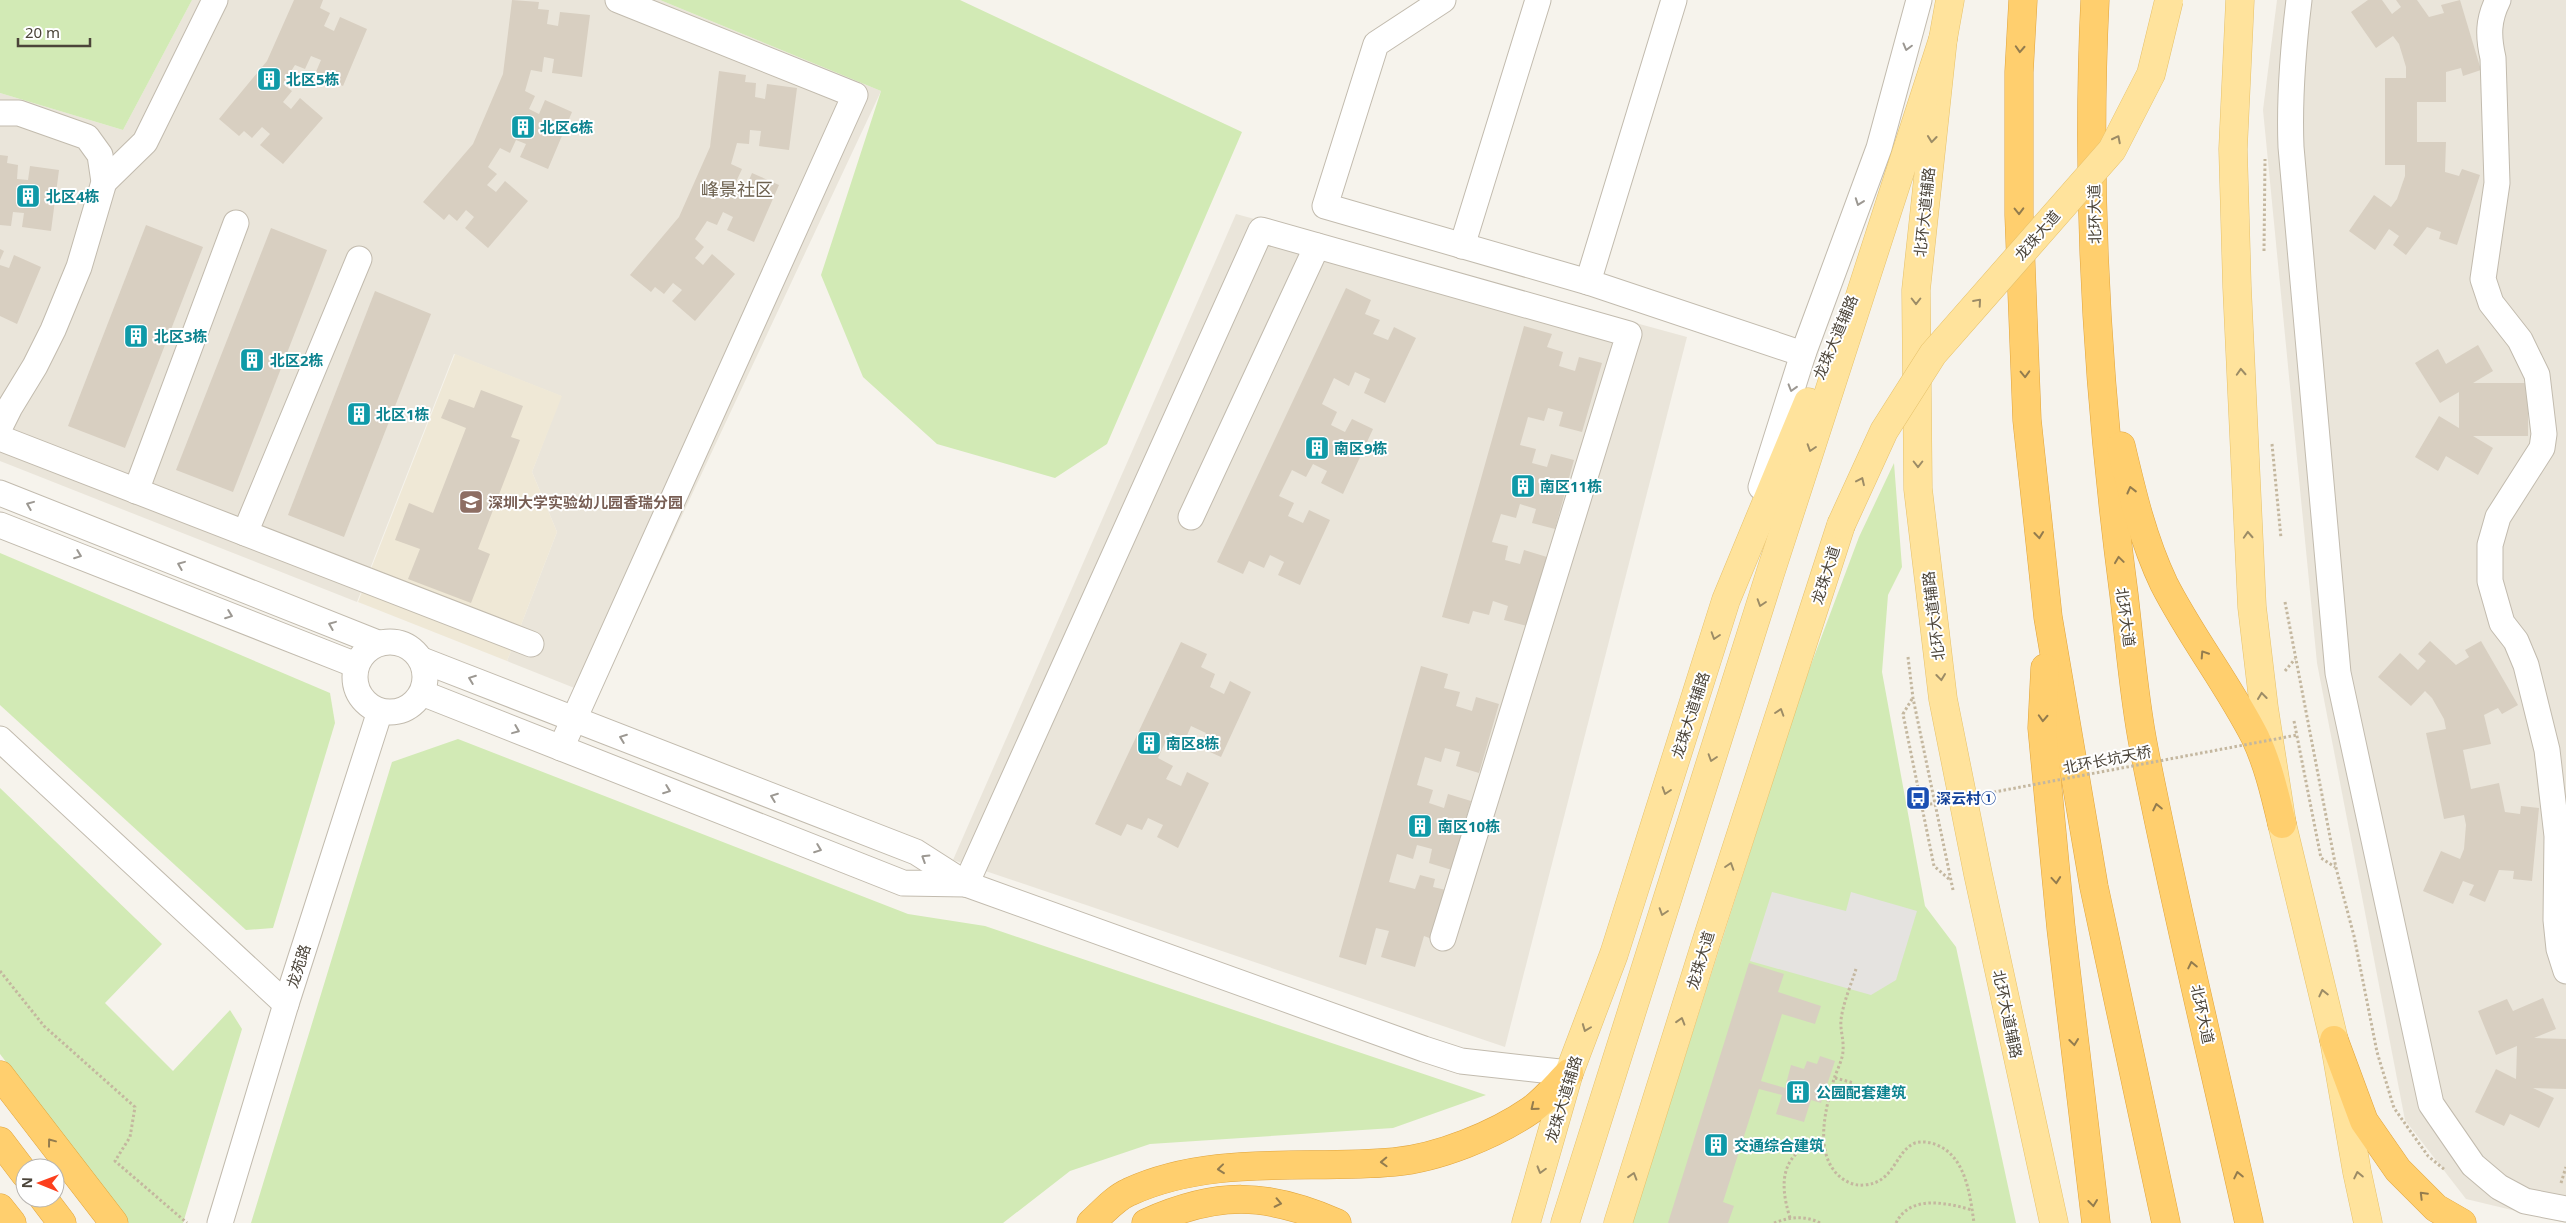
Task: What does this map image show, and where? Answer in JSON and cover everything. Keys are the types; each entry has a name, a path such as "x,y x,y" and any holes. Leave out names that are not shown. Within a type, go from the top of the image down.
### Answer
{"highway":[{"path":"2023,0 2019,72 2019,216 2027,420 2048,617 2094,887 2166,1223"},
{"name":"北环大道","path":"2095,0 2092,62 2093,215 2098,354 2113,514 2144,747 2249,1223"},
{"path":"2098,354 2134,502 2149,546 2164,582 2193,638 2255,738 2269,774 2282,824"},
{"path":"2048,617 2042,728 2060,928 2096,1223"},
{"path":"2334,1040 2364,1121 2392,1162 2436,1208 2462,1223"},
{"path":"1091,1223 1127,1193 1180,1174 1242,1167 1396,1162 1444,1151 1493,1132 1532,1109 1570,1073"},
{"path":"0,1075 108,1216"},
{"path":"0,1141 15,1161"},
{"path":"1146,1223 1175,1210 1219,1199 1258,1199 1304,1208 1337,1223"},
{"path":"0,1208 12,1223"},
{"path":"51,1208 62,1223"}],"main road":[{"name":"北环大道辅路","path":"1950,0 1943,39 1916,290 1918,489 1944,699 1978,874 2054,1223"},
{"name":"龙珠大道","path":"1618,1223 1708,936 1841,526 1884,431 1933,354 2112,150 2151,74 2169,0"},
{"path":"2240,0 2234,159 2237,287 2251,588 2264,708 2282,824 2334,1040 2368,1223"},
{"path":"1565,1223 1943,39"},
{"name":"龙珠大道辅路","path":"1526,1223 1570,1073 1614,954 1726,600 1885,218"},
{"path":"1602,1106 1614,954"}],"street":[{"path":"104,182 145,142 215,0"},
{"path":"561,748 855,95 618,0"},
{"path":"1443,0 1376,44 1325,206 1588,282 1802,354"},
{"path":"1462,246 1538,0"},
{"path":"1588,282 1674,0"},
{"path":"1726,600 1802,354 1879,148 1919,0"},
{"path":"2299,0 2289,105 2291,147 2327,554 2338,673 2378,866 2431,1104 2473,1165 2499,1187 2525,1201 2566,1209"},
{"path":"2498,0 2489,17 2489,39 2493,67 2497,183 2483,279 2491,303 2520,340 2537,375 2544,434 2542,448 2498,516 2490,545 2490,581 2502,623 2516,641 2526,665 2547,750 2557,836 2556,920 2559,949 2566,971"},
{"path":"0,113 19,113 87,136 100,155 104,182 79,267 35,366 3,415"},
{"path":"136,491 236,223"},
{"path":"966,884 1261,230 1629,334 1443,938"},
{"path":"1191,517 1317,246"},
{"path":"245,533 359,259"},
{"path":"0,438 531,644"},
{"path":"0,493 378,643"},
{"path":"0,525 356,665"},
{"path":"422,660 425,682 422,693 414,703 404,710 380,711 370,706 356,688 354,676 356,665 365,651 378,643 390,641 403,643 422,660 916,852 966,884 1461,1061 1570,1073"},
{"path":"422,693 903,883 966,884"},
{"name":"龙苑路","path":"220,1223 286,1004 380,711"},
{"path":"0,739 286,1004"}],"path":[{"path":"2264,254 2265,157"},
{"path":"2271,434 2281,538"},
{"path":"1908,657 1913,698 1903,714 1920,806 1934,866 1950,880"},
{"path":"2285,672 2296,658"},
{"path":"2294,717 2321,858 2336,868"},
{"name":"北环长坑天桥","path":"1920,806 2297,735"},
{"path":"1856,969 1841,1020 1844,1050 1835,1078 1824,1126 1824,1138 1832,1169 1844,1181 1863,1185 1880,1180 1914,1143 1930,1142 1946,1149 1958,1162 1967,1185 1974,1223"},
{"path":"0,971 44,1026 135,1107 130,1137 115,1160 187,1223"},
{"path":"1835,1078 1854,1083"},
{"path":"1790,1218 1784,1198 1787,1166 1797,1150 1824,1138"},
{"path":"1896,1223 1914,1206 1933,1202 1972,1210"},
{"path":"1774,1223 1790,1218 1812,1219 1820,1223"}],"shaded area":[{"path":"192,0 660,0 881,91 597,697 507,661 557,532 532,472 561,396 454,354 357,602 0,461 0,93 123,130"},
{"path":"2277,0 2566,0 2566,1223 2466,1199 2405,1120 2317,663 2263,110"},
{"path":"1236,214 1687,337 1505,1047 953,860"},
{"name":"深圳大学实验幼儿园香瑞分园","path":"455,354 562,396 532,472 557,532 507,661 358,602"},
{"path":"1772,892 1846,911 1851,892 1917,911 1896,980 1871,995 1750,961"}],"green space":[{"path":"0,0 192,0 123,130 0,93"},
{"path":"660,0 960,0 1242,132 1107,444 1055,478 937,444 863,377 821,275 881,91"},
{"path":"1894,463 1902,567 1888,595 1882,672 1925,906 1956,947 2016,1223 1632,1223 1803,686 1859,537"},
{"path":"0,553 330,693 335,723 273,928 246,930 0,705"},
{"path":"458,739 908,914 985,926 1486,1095 1393,1128 1150,1144 1070,1171 1003,1223 251,1223 392,762"},
{"path":"0,788 162,944 105,1003 173,1071 230,1010 242,1029 183,1223 129,1223 0,1054"}],"building":[{"name":"北区5栋","path":"294,0 323,0 320,8 330,13 324,26 334,31 340,17 367,29 343,86 315,74 321,60 311,56 305,69 295,65 283,84 292,91 283,102 291,109 300,98 323,118 283,164 260,145 270,134 262,127 252,138 244,131 239,136 219,119 267,61"},
{"name":"北区6栋","path":"512,0 539,2 538,9 549,10 547,24 558,26 560,12 590,15 582,77 552,73 554,59 544,57 542,72 531,70 525,91 535,96 529,109 539,114 545,100 572,112 548,169 520,157 526,144 516,140 510,153 500,148 488,167 497,174 487,185 496,192 505,181 528,201 488,248 465,228 474,217 466,210 457,221 449,214 444,220 423,202 473,144 503,74"},
{"path":"2368,0 2382,0 2392,14 2401,7 2396,0 2417,0 2429,17 2444,13 2441,5 2460,0 2481,70 2463,76 2461,68 2446,72 2446,102 2417,102 2417,142 2446,142 2445,172 2459,176 2462,169 2480,175 2457,245 2439,239 2441,232 2427,227 2406,255 2393,245 2399,236 2389,229 2375,250 2349,231 2374,195 2391,207 2397,199 2405,176 2405,165 2385,165 2385,78 2406,78 2406,67 2399,44 2393,36 2376,48 2351,12"},
{"path":"719,71 746,75 745,82 756,83 755,97 765,99 767,84 797,88 789,150 759,146 761,131 750,130 749,144 737,143 731,164 742,169 736,182 746,187 752,173 779,185 754,242 727,230 733,217 723,212 717,225 707,221 695,239 704,247 695,258 703,265 712,254 735,274 695,321 672,301 682,290 673,283 664,294 655,287 651,292 630,275 679,217 710,147"},
{"name":"北区4栋","path":"0,155 8,156 7,163 18,165 17,179 28,180 30,166 59,170 51,231 22,227 24,213 13,212 11,226 0,225"},
{"name":"北区3栋","path":"146,225 203,247 125,448 68,426"},
{"name":"北区2栋","path":"271,228 327,250 233,492 176,470"},
{"path":"0,249 4,251 0,260"},
{"path":"14,255 41,267 17,324 0,316 0,265 9,268"},
{"name":"南区9栋","path":"1346,288 1371,300 1365,314 1380,320 1373,334 1388,340 1394,327 1416,338 1385,403 1364,393 1370,379 1355,372 1349,386 1334,378 1322,404 1337,412 1331,425 1345,432 1352,419 1373,429 1343,494 1321,483 1327,471 1313,464 1306,477 1292,470 1279,496 1294,503 1288,516 1303,523 1309,510 1330,520 1300,585 1278,575 1284,562 1270,555 1264,568 1249,561 1243,574 1217,562"},
{"name":"北区1栋","path":"375,291 431,314 344,537 288,515"},
{"name":"南区11栋","path":"1524,326 1552,334 1547,347 1563,352 1559,366 1575,371 1579,357 1602,363 1582,432 1559,426 1563,412 1548,408 1544,421 1528,417 1520,445 1536,449 1532,463 1547,467 1551,454 1574,460 1555,529 1532,523 1536,509 1520,504 1516,518 1501,514 1492,542 1508,546 1505,560 1520,564 1524,550 1547,557 1527,626 1504,620 1508,606 1493,601 1489,615 1473,611 1469,624 1442,617"},
{"path":"2478,345 2493,371 2473,383 2528,383 2528,436 2473,436 2493,448 2478,475 2446,456 2438,471 2415,457 2439,416 2459,428 2459,392 2440,403 2415,363 2438,349 2446,364"},
{"path":"481,390 523,406 511,437 520,440 478,549 490,554 471,603 408,579 420,549 395,540 409,503 433,513 466,428 441,418 449,399 474,408"},
{"path":"2430,641 2456,665 2469,657 2465,650 2481,641 2518,705 2502,714 2498,708 2484,715 2491,744 2463,750 2471,789 2499,783 2505,812 2520,814 2521,806 2539,808 2532,881 2513,879 2514,871 2499,870 2485,902 2469,895 2474,885 2463,881 2453,904 2423,891 2441,851 2460,859 2464,849 2466,825 2464,815 2444,819 2426,733 2446,729 2444,719 2432,698 2425,691 2411,706 2378,677 2400,653 2418,670 2426,661 2418,654"},
{"name":"南区8栋","path":"1181,642 1207,654 1201,667 1215,674 1210,687 1224,694 1230,681 1251,692 1221,757 1199,747 1206,733 1191,726 1185,740 1170,732 1158,758 1173,766 1166,779 1181,786 1187,772 1209,783 1178,848 1157,837 1163,825 1148,818 1142,830 1127,824 1121,836 1095,824"},
{"name":"南区10栋","path":"1421,666 1448,674 1444,688 1460,692 1456,706 1472,711 1476,697 1499,704 1479,773 1456,766 1460,752 1445,748 1441,762 1425,757 1417,785 1433,790 1429,803 1444,808 1448,794 1471,801 1452,870 1429,863 1432,849 1417,845 1413,859 1397,854 1389,882 1415,889 1420,875 1435,879 1433,887 1446,890 1432,939 1424,936 1415,967 1381,957 1389,931 1376,928 1366,965 1339,957"},
{"name":"交通综合建筑","path":"1749,963 1784,974 1778,992 1821,1006 1815,1024 1782,1014 1761,1081 1785,1088 1791,1065 1804,1069 1807,1061 1817,1064 1820,1056 1835,1061 1821,1103 1811,1100 1804,1122 1776,1114 1782,1095 1759,1089 1723,1202 1734,1206 1728,1223 1668,1223"},
{"path":"2543,998 2556,1029 2534,1038 2566,1039 2566,1089 2533,1088 2554,1098 2539,1128 2510,1114 2504,1126 2475,1112 2496,1069 2516,1079 2517,1046 2496,1055 2478,1011 2507,999 2513,1011"}],"place":[{"name":"北区5栋","path":"269,79"},
{"name":"北区6栋","path":"523,127"},
{"name":"北区4栋","path":"28,196"},
{"name":"北区3栋","path":"136,336"},
{"name":"北区2栋","path":"252,360"},
{"name":"北区1栋","path":"359,414"},
{"name":"南区9栋","path":"1317,448"},
{"name":"南区11栋","path":"1523,486"},
{"name":"深圳大学实验幼儿园香瑞分园","path":"471,502"},
{"name":"南区8栋","path":"1149,743"},
{"name":"深云村①","path":"1918,798"},
{"name":"南区10栋","path":"1420,826"},
{"name":"公园配套建筑","path":"1798,1092"},
{"name":"交通综合建筑","path":"1716,1145"}],"district":[{"name":"峰景社区","path":"737,189"}]}
